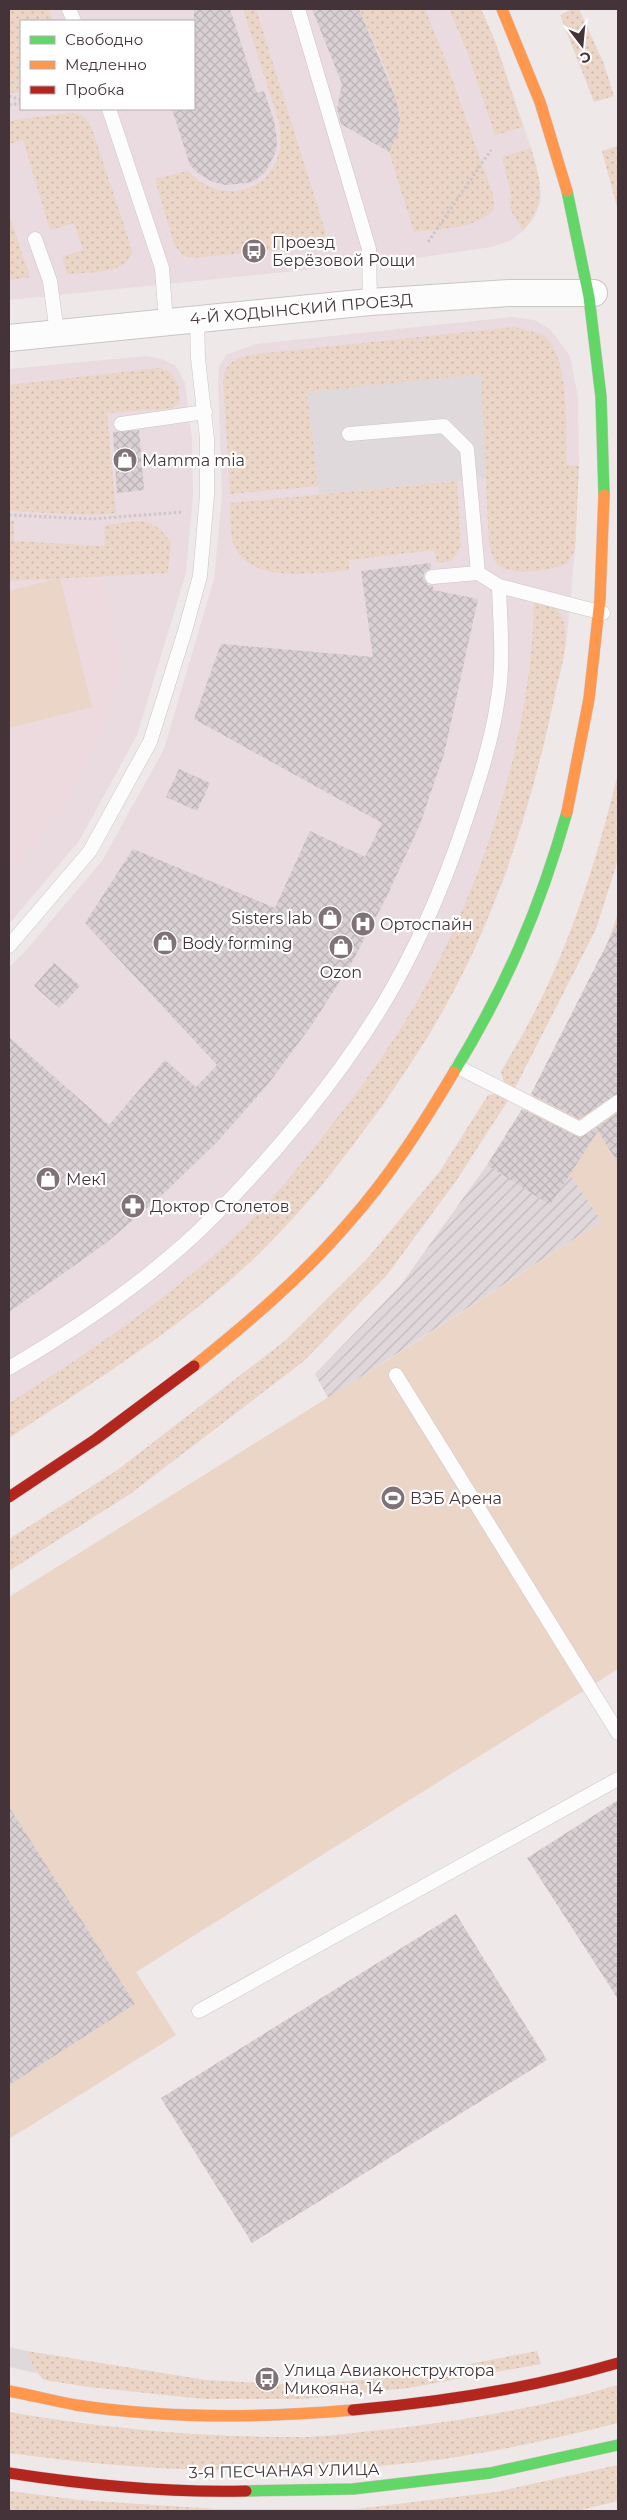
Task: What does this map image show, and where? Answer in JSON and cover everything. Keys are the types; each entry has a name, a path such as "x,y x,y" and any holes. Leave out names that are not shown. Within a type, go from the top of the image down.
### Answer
{"street":[{"path":"9,1497 96,1440 189,1370 262,1310 338,1236 406,1149 458,1067 499,996 537,910 586,740 599,665 614,524 607,401 594,293 579,227 550,132 502,9"},
{"name":"4-Й ХОДЫНСКИЙ ПРОЕЗД","path":"9,338 370,302 509,293 594,293"},
{"path":"9,2391 86,2406 206,2415 301,2414 413,2404 518,2387 618,2363"},
{"name":"3-Я ПЕСЧАНАЯ УЛИЦА","path":"9,2473 80,2484 215,2492 353,2489 490,2473 618,2446"}],"lane":[{"path":"298,9 369,249 370,302"},
{"path":"109,110 162,268 166,322"},
{"path":"35,239 50,281 57,333"},
{"path":"9,946 90,850 150,742 200,576 206,510 205,412 198,358 197,318"},
{"path":"121,424 205,412"},
{"path":"349,434 444,426 467,449 478,573"},
{"path":"432,576 478,573 499,586 604,613"},
{"path":"9,1368 58,1339 145,1276 214,1216 337,1074 382,1006 425,924 455,853 481,775 498,697 499,586"},
{"path":"458,1067 580,1129 618,1102"},
{"path":"396,1375 618,1733"},
{"path":"200,2011 618,1779"}],"path":[{"path":"428,242 490,150"},
{"path":"9,515 92,519 206,510"}],"shaded area":[{"path":"9,9 481,9 495,41 531,148 540,182 541,201 534,218 523,231 510,241 491,247 403,260 9,300"},
{"path":"9,9 49,9 53,20 20,20 20,92 9,93"},
{"path":"243,9 256,9 326,234 323,242 309,247 192,258 182,255 174,244 155,179 188,171 205,184 222,191 240,191 255,185 268,175 277,160 280,141 278,119"},
{"path":"359,9 425,9 445,59 493,195 494,209 478,221 457,227 414,232 389,152 399,128 399,108 384,64"},
{"path":"449,9 481,9 495,41 523,127 495,135 467,51"},
{"path":"572,9 579,9 604,64 614,96 594,102 560,15"},
{"path":"70,113 83,116 91,126 132,250 124,264 106,271 67,274 62,257 83,250 74,223 50,230 23,140 9,144 9,121"},
{"path":"618,146 618,211 602,151"},
{"path":"531,148 540,191 536,211 523,231 510,209 511,193 502,157"},
{"path":"9,214 30,277 9,280"},
{"path":"512,317 534,320 550,329 570,356 578,398 579,466 575,550 567,638 552,707 507,871 472,955 430,1033 384,1104 320,1188 252,1261 180,1321 9,1438 9,967 22,955 102,861 164,749 214,579 222,496 219,367 226,355 256,344"},
{"path":"514,327 544,336 552,346 562,377 565,396 567,465 579,466 575,550 567,564 529,572 508,570 501,567 494,559 489,545 481,375 307,393 319,486 230,494 223,379 227,367 235,360 257,354"},
{"path":"146,356 162,359 176,366 185,383 192,439 193,495 186,573 137,735 79,841 9,924 9,369"},
{"path":"158,368 171,372 178,385 180,400 173,408 107,413 116,513 89,515 9,511 9,385"},
{"path":"481,374 486,478 319,494 307,392"},
{"path":"457,481 461,548 451,561 437,563 434,550 349,560 349,570 303,574 285,573 269,571 254,566 242,557 232,540 230,503"},
{"path":"9,520 14,520 14,541 104,546 105,525 135,521 150,523 171,542 168,573 9,581"},
{"path":"102,577 123,669 99,731 64,803 9,878 9,581"},
{"path":"60,578 92,707 9,728 9,591"},
{"path":"534,602 548,604 559,612 564,621 566,633 563,660 540,760 521,827 486,923 447,1004 418,1052 370,1122 329,1176 292,1220 265,1248 223,1286 164,1333 9,1438 9,1403 96,1346 179,1285 231,1240 256,1215 291,1176 335,1121 377,1064 406,1020 432,974 456,924 478,873 496,819 512,764 523,709 531,655"},
{"path":"618,773 618,860 596,929 515,1088 504,1082 501,1072 548,985 572,926 593,864"},
{"name":"ВЭБ Арена","path":"618,913 618,1669 136,1972 176,2035 9,2139 9,1597 391,1358 602,1221 532,1120 521,1115 586,991 609,939"},
{"path":"497,1093 509,1099 456,1181 387,1275 304,1361 130,1494 9,1571 9,1539 116,1471 286,1340 367,1259 440,1171 488,1095"},
{"path":"532,1120 602,1221 328,1398 315,1374 400,1286 492,1158"},
{"path":"9,2347 27,2351 36,2373 9,2367"},
{"path":"27,2351 206,2380 300,2385 407,2376 537,2351 541,2364 408,2388 302,2399 204,2399 89,2387 44,2380 32,2367"},
{"path":"618,2385 618,2423 520,2446 421,2462 318,2470 215,2470 111,2465 9,2453 9,2412 121,2428 233,2436 309,2437 470,2418 530,2407"},
{"path":"618,2465 618,2501 577,2511 9,2511 9,2491 80,2500 216,2509 356,2509 496,2492"}],"building":[{"path":"194,9 230,9 257,93 264,91 274,121 277,141 276,151 266,171 256,180 226,185 213,182 199,174 190,165 172,110 195,110"},
{"path":"312,9 359,9 396,99 400,119 397,136 389,152 341,124 337,109 342,84"},
{"path":"139,430 144,490 117,493 113,432"},
{"path":"431,563 431,568 424,573 423,578 428,585 433,586 433,590 478,599 444,754 420,824 387,896 351,964 311,1026 268,1084 217,1142 161,1196 106,1243 9,1312 9,1037 109,1125 165,1060 196,1087 217,1065 85,923 133,849 275,908 310,831 365,857 382,823 194,719 221,644 373,657 361,571"},
{"path":"179,769 210,783 197,811 166,797"},
{"path":"618,922 618,1093 579,1119 531,1094"},
{"path":"54,963 80,986 59,1008 34,986"},
{"path":"522,1109 580,1138 618,1113 618,1163 598,1131 550,1205 487,1165"},
{"path":"618,1800 618,1999 527,1858"},
{"path":"9,1807 135,2004 9,2085"},
{"path":"456,1914 547,2060 252,2243 161,2098"}],"traffic: fast":[{"path":"567,191 589,297 601,397 604,495"},
{"path":"454,1072 490,1009 520,946 557,847 567,812"},
{"path":"246,2491 353,2489 490,2473 618,2445"}],"traffic: slow":[{"path":"502,9 540,102 567,191"},
{"path":"567,812 589,699 600,599 604,495"},
{"path":"194,1366 275,1297 314,1260 350,1221 379,1186 405,1149 454,1072"},
{"path":"9,2391 110,2410 179,2415 284,2415 353,2410"}],"traffic: jam":[{"path":"9,1497 96,1439 194,1366"},
{"path":"353,2410 487,2393 553,2380 618,2363"},
{"path":"9,2473 127,2487 186,2491 246,2491"}],"place":[{"name":"Проезд Берёзовой Рощи","path":"254,251"},
{"name":"Mamma mia","path":"125,460"},
{"name":"Sisters lab","path":"330,918"},
{"name":"Ортоспайн","path":"363,924"},
{"name":"Body forming","path":"165,943"},
{"name":"Ozon","path":"341,947"},
{"name":"Мек1","path":"48,1179"},
{"name":"Доктор Столетов","path":"133,1206"},
{"name":"ВЭБ Арена","path":"393,1498"},
{"name":"Улица Авиаконструктора Микояна, 14","path":"267,2379"}]}
